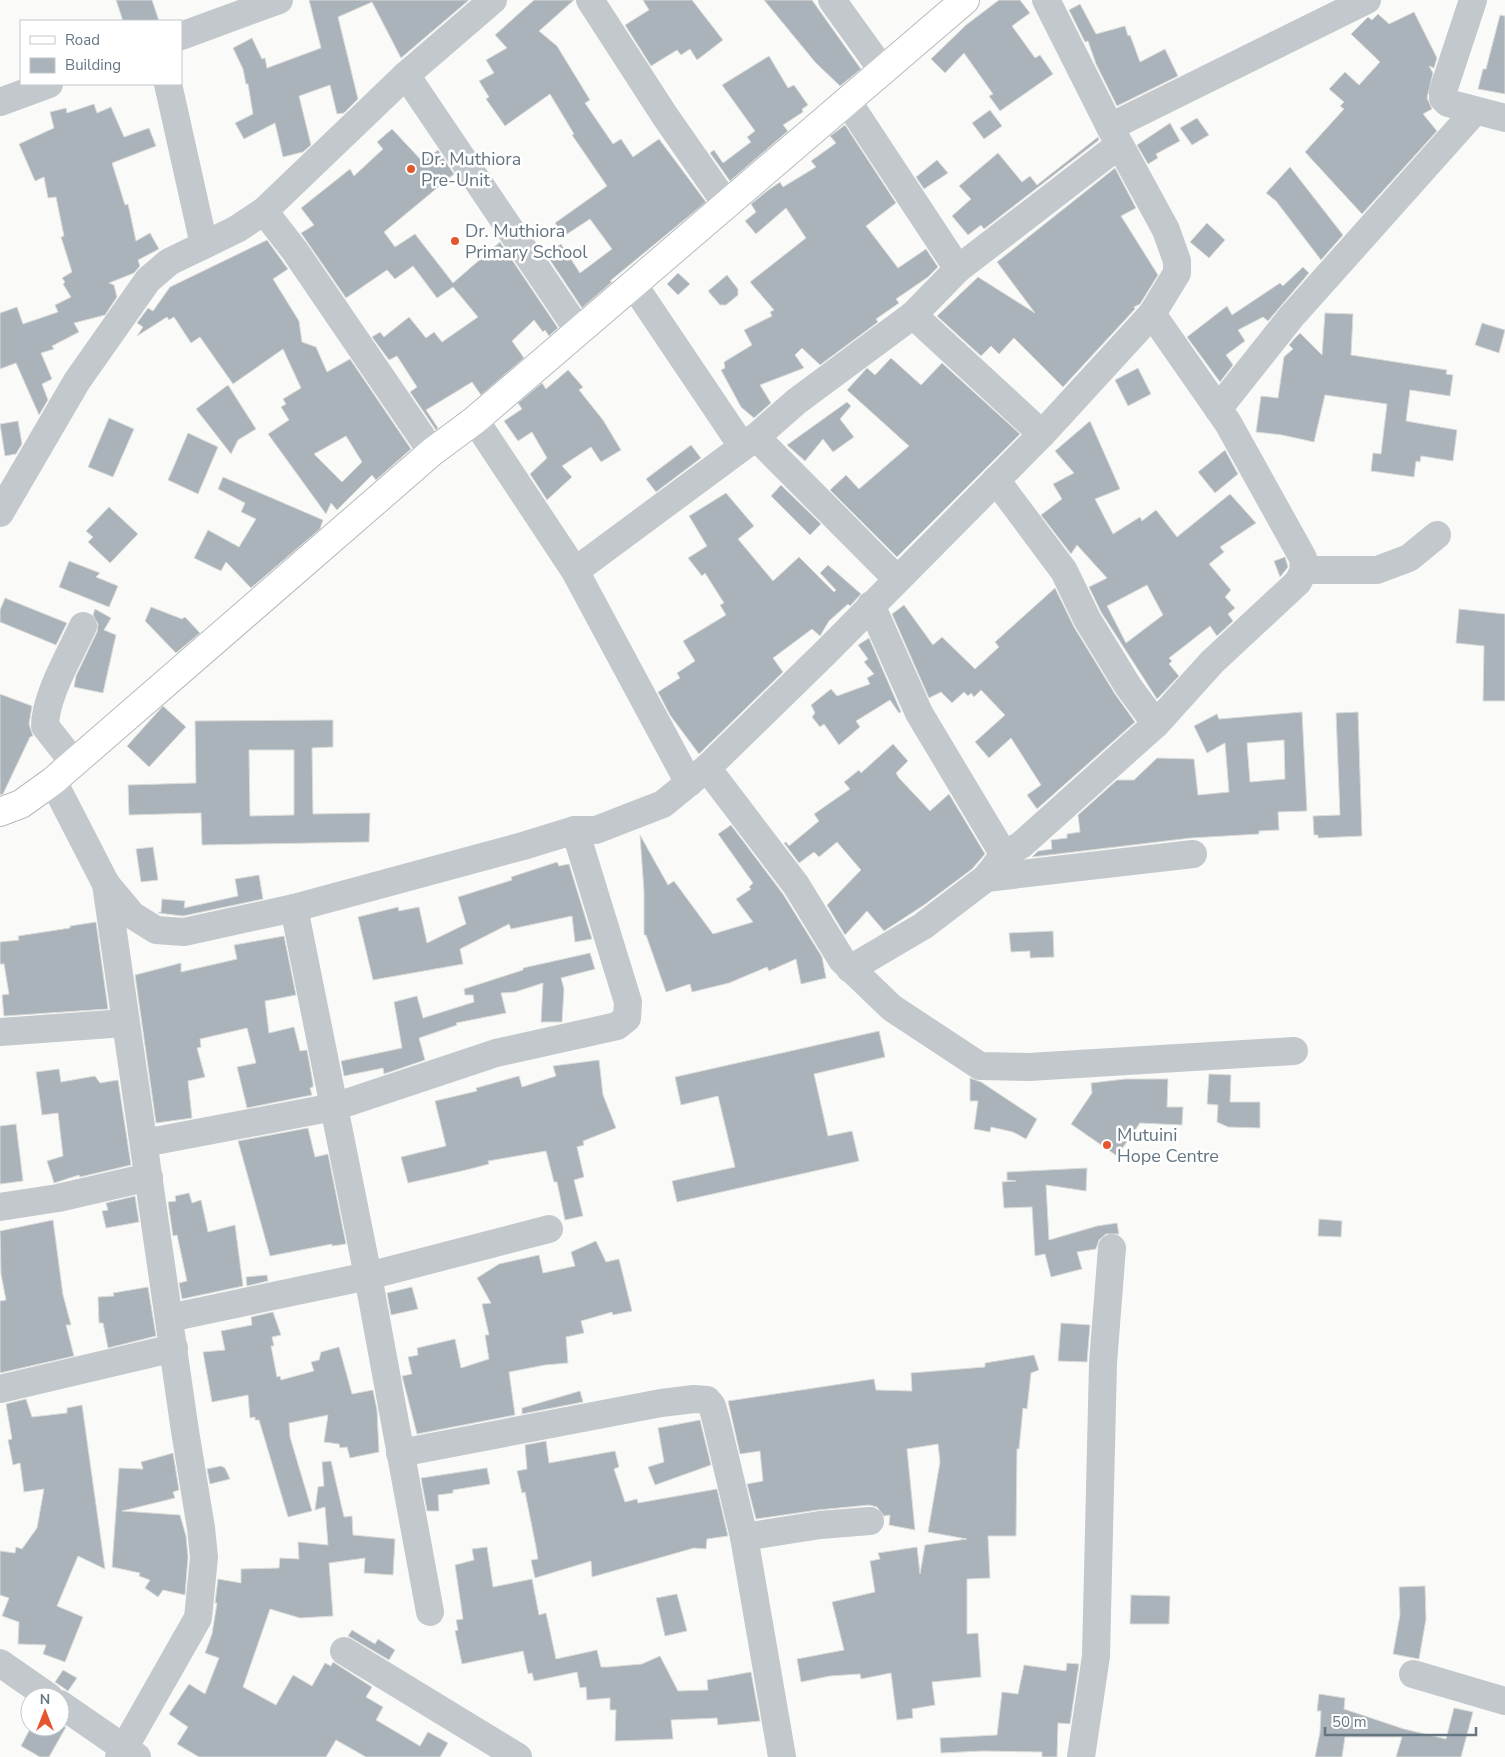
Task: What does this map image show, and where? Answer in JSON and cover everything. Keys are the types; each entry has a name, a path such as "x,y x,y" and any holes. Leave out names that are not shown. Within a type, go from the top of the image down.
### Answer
{"main road":[{"path":"0,812 21,804 53,781 432,452 475,420 578,330 848,102 964,0"}],"street":[{"path":"182,36 279,0"},
{"path":"0,513 77,381 148,280 168,262 238,229 264,211 406,75 493,0"},
{"path":"590,0 665,116 726,205"},
{"path":"832,0 883,71"},
{"path":"53,781 106,884 132,915 156,930 184,932 294,908 523,846 575,830 596,830 663,804 698,775 872,605 1042,434 1152,314 1177,273 1177,261 1166,230 1114,136 1046,0"},
{"path":"575,572 749,442 797,401 913,315 958,269 1114,136 1367,0"},
{"path":"1473,0 1443,91 1443,98 1448,103 1505,118"},
{"path":"406,75 578,330"},
{"path":"0,102 46,85"},
{"path":"168,85 204,245"},
{"path":"848,102 958,269"},
{"path":"1218,409 1291,317 1475,111"},
{"path":"264,211 295,251 432,452"},
{"path":"633,284 749,442 897,580"},
{"path":"850,969 923,926 986,878 1004,855 1022,846 1156,724 1212,662 1298,582 1304,570 1303,558 1218,409 1152,314"},
{"path":"913,315 1042,434"},
{"path":"475,420 575,572 698,775 796,885 842,960 892,1008 980,1066 1029,1067 1294,1051"},
{"path":"996,480 1064,572 1087,619 1128,686 1156,724"},
{"path":"1304,570 1377,570 1409,558 1437,535"},
{"path":"872,605 919,714 1004,855"},
{"path":"74,763 45,726 45,719 54,692 83,626"},
{"path":"144,1143 334,1107 496,1053 617,1026 627,1018 628,1002 575,830"},
{"path":"986,878 1193,854"},
{"path":"70,1711 127,1754 198,1618 204,1557 202,1528 168,1318 106,884"},
{"path":"294,908 368,1276 430,1612"},
{"path":"0,1032 126,1023"},
{"path":"0,1207 58,1198 149,1177"},
{"path":"168,1318 368,1276 549,1229"},
{"path":"1081,1757 1096,1656 1103,1364 1112,1248"},
{"path":"0,1389 174,1348"},
{"path":"400,1453 661,1403 694,1398 707,1400 712,1406 716,1420 744,1537 782,1757"},
{"path":"744,1537 820,1525 870,1520"},
{"path":"344,1651 518,1757"},
{"path":"0,1663 35,1687"},
{"path":"1413,1674 1505,1701"}],"building":[{"path":"116,0 152,0 159,20 123,20"},
{"path":"309,0 469,0 401,58 372,2 338,17 358,99 344,113 337,114 330,85 299,96 311,145 303,152 283,157 275,123 244,139 235,123 253,114 248,84 246,84 243,69 233,48 252,38 262,59 265,58 267,68 321,48"},
{"path":"534,0 574,0 539,31 557,46 590,100 585,103 613,144 621,139 633,157 659,139 706,202 610,281 612,282 582,308 546,254 561,244 580,273 612,249 590,219 564,236 555,223 607,186 572,135 574,134 550,94 505,126 486,99 489,97 479,81 494,73 486,60 507,48 495,35"},
{"path":"643,0 692,0 723,40 697,60 690,49 681,55 677,50 651,66 625,25 649,10"},
{"path":"764,0 812,0 861,69 840,86 815,62"},
{"path":"999,0 1020,0 1030,13 1012,26 1035,58 1040,55 1053,74 1000,111 989,96 993,94 964,53 945,73 931,59 966,25"},
{"path":"1080,4 1096,34 1125,26 1140,62 1165,49 1178,76 1117,106 1096,64 1088,41 1085,42 1069,10"},
{"path":"1414,12 1437,58 1434,68 1429,66 1433,73 1427,98 1432,109 1423,114 1437,131 1362,214 1305,152 1344,109 1340,106 1344,102 1329,89 1345,72 1359,85 1380,62 1351,34 1368,17 1372,20 1378,14 1389,24"},
{"path":"1500,15 1505,16 1505,94 1478,89 1483,69 1486,69"},
{"path":"769,56 788,88 794,85 808,105 802,109 803,112 783,125 788,131 730,181 710,153 714,150 723,163 751,142 747,137 755,131 722,85"},
{"path":"94,104 97,113 111,107 124,137 149,128 156,146 112,163 125,205 128,204 136,241 150,233 159,249 138,260 140,266 134,273 109,283 114,285 117,297 105,315 74,323 79,332 52,346 54,349 41,353 52,379 42,384 48,400 39,415 16,363 0,369 0,313 17,307 23,324 58,312 55,305 71,297 63,284 65,282 62,278 72,272 61,237 64,236 56,197 48,198 44,177 35,181 19,144 54,128 50,112 66,108 67,113"},
{"path":"990,110 1002,126 984,139 972,123"},
{"path":"1197,118 1209,135 1192,145 1180,128"},
{"path":"1170,123 1180,141 1156,154 1158,158 1148,164 1137,145"},
{"path":"845,125 896,203 866,226 898,268 926,249 938,267 928,277 896,299 899,303 876,319 878,322 820,365 802,348 795,355 804,368 760,385 771,403 754,418 741,407 721,370 725,368 724,362 752,345 744,330 772,316 770,312 774,310 750,282 806,238 786,208 756,234 745,221 756,212 751,204 767,191 780,182 783,187 816,167 811,161 836,143 830,136"},
{"path":"392,129 423,162 438,150 454,174 384,232 395,247 415,234 453,283 500,242 558,328 549,336 545,330 543,332 534,320 512,341 524,358 481,395 472,382 426,410 438,428 436,430 410,392 417,387 397,356 389,360 372,337 380,332 384,337 409,317 426,338 434,332 442,342 478,317 453,287 437,298 413,266 395,279 387,270 346,298 301,233 314,225 301,208 350,169 354,176 383,149 377,142"},
{"path":"1098,137 1099,140 984,229 981,225 968,235 952,216 971,199 959,186 998,153 1022,182 1030,176 1037,185"},
{"path":"937,160 948,173 924,189 916,177"},
{"path":"1290,167 1343,235 1321,260 1276,201 1266,193"},
{"path":"1115,168 1136,208 1121,216 1158,275 1140,304 1134,307 1135,309 1063,387 1014,338 999,354 991,346 981,356 937,316 978,277 1035,313 997,262"},
{"path":"1207,223 1225,240 1209,258 1190,242"},
{"path":"267,240 288,269 273,279 299,321 302,342 316,347 327,372 350,359 411,449 376,480 372,475 337,510 331,503 326,514 268,434 289,420 281,407 286,404 283,399 301,388 283,349 233,384 200,337 191,343 174,317 169,320 167,317 137,336 143,327 137,323 148,308 153,311 170,287","holes":["346,436 362,462 342,482 314,454"]},
{"path":"1303,267 1309,273 1268,321 1263,317 1238,330 1245,341 1226,355 1233,365 1220,382 1187,337 1227,306 1232,315 1280,283 1283,286"},
{"path":"678,273 690,284 678,295 667,284"},
{"path":"727,275 738,289 738,295 726,305 720,305 708,291"},
{"path":"1325,313 1353,314 1351,355 1447,370 1446,374 1453,375 1450,396 1410,390 1406,421 1457,430 1453,461 1421,456 1420,462 1416,461 1414,477 1371,471 1373,453 1381,454 1387,404 1325,395 1314,442 1256,432 1261,396 1278,398 1284,357 1293,349 1289,345 1294,339 1300,333 1322,355"},
{"path":"1482,323 1505,330 1499,353 1475,345"},
{"path":"891,358 921,385 942,363 1020,434 897,557 830,490 846,475 859,489 909,446 847,390 867,368 875,375"},
{"path":"1138,368 1151,394 1128,406 1115,380"},
{"path":"568,370 583,387 579,390 603,420 621,450 601,462 591,447 562,466 572,477 547,500 530,474 547,458 532,432 518,441 504,421 522,409 518,403 542,383 546,389"},
{"path":"228,385 256,429 238,440 231,454 196,409"},
{"path":"847,402 851,406 840,419 854,437 833,452 823,439 805,461 787,445"},
{"path":"109,418 134,429 113,477 88,467"},
{"path":"18,421 22,444 16,454 5,456 0,424"},
{"path":"1090,421 1120,489 1095,499 1113,534 1140,517 1142,521 1156,510 1177,537 1230,494 1256,523 1220,547 1224,552 1209,564 1231,590 1225,597 1235,608 1228,614 1233,621 1217,636 1210,626 1169,658 1172,661 1169,664 1179,676 1157,699 1101,612 1089,587 1107,578 1077,545 1071,554 1041,515 1062,499 1053,484 1074,473 1055,451","holes":["1147,585 1163,615 1126,643 1107,606"]},
{"path":"188,433 218,447 198,494 168,480"},
{"path":"691,445 701,458 656,492 646,479"},
{"path":"1225,450 1238,474 1215,493 1198,472"},
{"path":"223,477 323,520 320,529 251,588 226,562 221,571 194,558 208,530 239,547 256,519 241,512 245,503 218,489"},
{"path":"781,485 821,524 810,535 771,496"},
{"path":"726,493 754,526 738,539 773,581 799,557 834,592 836,590 820,573 828,565 861,594 850,606 848,604 829,621 820,636 812,629 773,658 783,672 699,754 670,715 658,692 680,678 677,673 695,661 683,641 726,615 720,605 724,603 705,573 702,576 688,558 707,546 689,516"},
{"path":"109,507 138,534 110,563 88,542 93,537 86,531"},
{"path":"1285,557 1288,567 1280,577 1274,561"},
{"path":"69,561 100,573 96,577 118,586 109,607 59,587"},
{"path":"1055,588 1074,627 1115,694 1135,722 1037,809 1027,795 1041,785 1011,738 989,758 975,742 1005,715 981,690 974,697 971,693 968,696 964,692 952,703 941,692 929,698 892,614 904,605 933,645 942,637 975,669 999,647 995,642"},
{"path":"5,598 67,623 56,645 0,622 0,610"},
{"path":"151,607 182,619 185,617 200,633 176,653 145,621"},
{"path":"95,609 111,618 104,630 116,635 103,693 74,687 76,676 97,632 98,624 93,615"},
{"path":"1459,609 1505,614 1505,701 1483,701 1484,646 1456,643"},
{"path":"869,638 901,712 899,713 890,700 856,721 860,727 839,745 824,724 820,727 812,717 815,713 811,705 831,689 837,696 870,684 867,678 874,674 864,662 868,659 858,645"},
{"path":"0,694 32,706 29,724 33,736 30,737 3,794 0,795"},
{"path":"163,706 186,727 149,767 127,746"},
{"path":"1302,712 1307,811 1278,812 1279,830 1259,831 1259,834 1191,838 1032,857 1038,851 1052,849 1051,840 1067,838 1067,834 1080,832 1078,815 1117,780 1134,780 1157,758 1194,759 1198,795 1229,792 1225,743 1207,753 1194,726 1217,714 1219,719","holes":["1284,740 1285,779 1250,782 1247,743"]},
{"path":"1358,712 1362,836 1318,838 1318,835 1314,835 1313,816 1340,815 1336,713"},
{"path":"333,720 333,747 312,748 313,814 370,813 369,842 202,845 201,813 129,815 128,785 196,783 195,721","holes":["249,750 294,750 294,815 250,816"]},
{"path":"893,744 908,761 896,773 899,778 930,811 949,794 985,854 972,869 924,905 884,931 867,911 845,935 827,905 861,870 837,842 819,857 814,852 799,863 784,843 786,842 789,846 819,821 814,814 850,789 844,782 859,770 861,773"},
{"path":"731,825 783,894 822,957 826,978 801,984 796,959 769,971 767,967 729,983 692,992 690,984 666,992 646,935 644,935 644,892 640,835 668,885 674,881 713,934 753,922 736,899 751,889 749,887 753,883 718,834"},
{"path":"153,847 158,880 141,882 136,849"},
{"path":"557,862 559,866 569,864 592,939 575,942 572,916 511,929 509,924 460,949 463,964 373,980 358,917 398,907 399,911 419,907 427,943 466,924 458,897 512,880 511,877"},
{"path":"259,875 263,899 183,916 158,913 161,912 162,899 185,901 184,908 238,896 235,879"},
{"path":"96,922 108,1009 4,1016 2,995 9,994 4,964 0,964 0,942 19,940 18,936"},
{"path":"1053,931 1054,957 1030,958 1030,951 1011,952 1009,933"},
{"path":"284,936 296,995 265,1001 269,1033 294,1027 300,1051 307,1050 313,1083 313,1087 310,1088 312,1095 247,1108 237,1067 256,1063 247,1028 200,1039 201,1047 197,1048 205,1077 188,1081 192,1118 156,1123 135,975 181,963 181,972 237,959 234,945"},
{"path":"590,953 595,969 561,978 564,989 562,1022 541,1022 543,983 515,992 501,993 506,1013 456,1023 457,1025 419,1038 425,1060 384,1074 383,1068 344,1076 341,1061 402,1048 394,1002 417,996 423,1018 474,1002 473,995 465,995 464,989 523,970 523,968"},
{"path":"879,1031 885,1057 814,1074 828,1136 852,1131 859,1161 677,1202 672,1181 735,1167 718,1096 681,1105 675,1077"},
{"path":"599,1060 603,1095 616,1128 583,1141 584,1145 577,1147 584,1177 574,1180 583,1216 565,1220 557,1182 554,1182 546,1151 488,1161 489,1164 408,1183 401,1157 446,1146 435,1101 477,1091 476,1088 519,1076 522,1087 556,1076 553,1066"},
{"path":"59,1069 61,1082 95,1076 100,1083 118,1080 131,1165 80,1177 79,1175 54,1183 47,1161 63,1156 58,1113 42,1115 36,1072"},
{"path":"1209,1074 1231,1075 1230,1102 1260,1102 1260,1128 1228,1127 1217,1122 1218,1105 1207,1104"},
{"path":"970,1078 981,1082 1037,1119 1026,1139 1013,1132 991,1127 990,1132 974,1129 978,1101 970,1101"},
{"path":"1125,1079 1168,1079 1167,1107 1183,1107 1182,1125 1140,1123 1117,1156 1071,1124 1092,1093 1091,1083"},
{"path":"16,1124 23,1181 0,1184 0,1126"},
{"path":"308,1128 315,1157 328,1154 346,1244 332,1246 332,1244 270,1256 238,1141"},
{"path":"1087,1168 1086,1191 1046,1185 1049,1240 1097,1226 1117,1223 1119,1234 1106,1234 1099,1240 1096,1249 1077,1252 1082,1269 1051,1277 1045,1254 1035,1256 1032,1207 1004,1208 1002,1182 1016,1181 1007,1180 1007,1172"},
{"path":"189,1193 192,1203 201,1200 208,1232 235,1225 243,1286 182,1299 179,1283 187,1281 177,1235 173,1236 168,1202 176,1201 175,1196"},
{"path":"135,1196 139,1222 106,1228 102,1211 108,1210 106,1203"},
{"path":"1319,1219 1342,1221 1341,1237 1318,1236"},
{"path":"53,1220 63,1295 71,1325 66,1325 74,1356 0,1373 0,1301 6,1300 1,1274 0,1231"},
{"path":"596,1241 606,1262 619,1259 632,1311 613,1315 612,1312 581,1321 584,1333 566,1337 568,1363 509,1372 515,1415 417,1434 402,1376 412,1374 408,1357 418,1355 417,1348 455,1339 461,1368 489,1359 485,1335 489,1335 482,1304 491,1303 477,1278 499,1264 539,1255 543,1273 575,1266 571,1252"},
{"path":"267,1275 268,1281 247,1286 246,1277"},
{"path":"148,1287 156,1336 108,1348 103,1323 99,1323 98,1297 114,1296 113,1293"},
{"path":"412,1287 418,1309 391,1315 387,1293"},
{"path":"273,1312 281,1335 272,1337 274,1346 271,1346 277,1377 280,1376 281,1380 314,1371 311,1362 319,1360 321,1352 339,1347 352,1394 373,1390 377,1410 379,1452 350,1458 347,1447 340,1448 339,1444 324,1442 328,1415 289,1423 290,1437 312,1511 288,1517 259,1420 255,1420 255,1417 250,1418 248,1395 212,1402 203,1352 225,1350 221,1331 252,1325 251,1317"},
{"path":"1061,1323 1090,1325 1087,1362 1058,1361"},
{"path":"1034,1355 1039,1370 1031,1373 1027,1409 1023,1408 1019,1449 1017,1449 1016,1536 988,1536 990,1578 967,1579 967,1634 978,1633 981,1677 932,1682 935,1705 912,1709 913,1718 897,1720 891,1673 861,1679 860,1674 830,1676 801,1682 797,1659 844,1650 832,1602 875,1592 870,1561 880,1559 878,1553 917,1547 920,1574 925,1545 967,1539 928,1532 940,1462 938,1444 907,1449 915,1530 889,1525 890,1515 884,1516 877,1507 869,1505 756,1519 747,1484 763,1481 760,1451 740,1454 728,1401 874,1379 876,1390 912,1391 911,1373 985,1367 985,1363"},
{"path":"580,1391 583,1402 522,1414 522,1408"},
{"path":"26,1399 32,1417 67,1413 67,1408 82,1405 105,1569 78,1556 57,1606 83,1617 65,1662 43,1654 46,1645 18,1644 19,1622 2,1616 9,1598 0,1595 0,1551 15,1553 16,1547 22,1549 37,1528 44,1489 24,1492 20,1463 13,1465 8,1440 12,1439 6,1404"},
{"path":"700,1420 711,1465 655,1485 648,1467 664,1462 658,1428"},
{"path":"546,1441 549,1463 615,1451 619,1467 614,1469 625,1502 637,1499 638,1503 717,1489 728,1536 707,1539 706,1549 694,1548 592,1577 591,1561 535,1578 531,1560 538,1559 536,1547 525,1492 522,1493 517,1471 527,1469 525,1445"},
{"path":"173,1453 179,1490 173,1492 175,1498 122,1511 180,1515 186,1536 188,1557 185,1595 163,1590 158,1597 145,1588 150,1580 139,1576 140,1573 112,1567 119,1468 143,1469 141,1462"},
{"path":"331,1461 344,1517 352,1516 353,1535 395,1539 393,1575 364,1573 365,1558 329,1563 333,1616 300,1618 270,1609 243,1687 276,1705 293,1675 312,1686 325,1663 331,1666 333,1662 372,1687 366,1697 383,1707 376,1720 420,1746 428,1732 448,1743 440,1757 366,1757 336,1740 326,1757 199,1757 177,1744 188,1727 169,1714 189,1684 205,1694 219,1658 205,1653 212,1634 217,1603 215,1603 218,1579 241,1583 241,1569 279,1568 280,1558 299,1559 298,1542 328,1545 325,1507 315,1510 318,1487 324,1486 322,1462"},
{"path":"221,1466 225,1468 230,1479 210,1484 207,1469"},
{"path":"487,1468 490,1484 453,1490 453,1493 438,1495 439,1511 427,1511 421,1478"},
{"path":"487,1547 493,1587 532,1579 539,1615 546,1613 556,1659 597,1650 601,1667 608,1667 642,1664 660,1656 678,1691 708,1690 707,1680 751,1672 760,1721 718,1725 717,1718 671,1720 673,1739 615,1741 616,1710 610,1710 610,1698 587,1700 586,1687 580,1688 577,1672 534,1681 532,1673 528,1674 523,1651 462,1664 455,1631 458,1630 456,1620 463,1619 455,1565 474,1560 472,1549"},
{"path":"1425,1586 1426,1619 1419,1659 1393,1654 1400,1615 1399,1587"},
{"path":"677,1594 687,1631 665,1636 656,1598"},
{"path":"1131,1595 1170,1596 1169,1624 1130,1624"},
{"path":"352,1630 375,1644 378,1639 395,1650 389,1660 348,1636"},
{"path":"1067,1663 1079,1664 1070,1724 1058,1723 1057,1757 1042,1757 1042,1752 982,1751 941,1753 940,1738 997,1735 1002,1692 1018,1694 1024,1665 1066,1671"},
{"path":"63,1670 77,1678 70,1688 62,1687 55,1682"},
{"path":"1319,1694 1345,1698 1344,1709 1404,1729 1446,1739 1454,1708 1473,1712 1461,1757 1396,1757 1402,1737 1345,1737 1342,1757 1315,1757 1320,1732 1321,1711 1317,1711"},
{"path":"26,1737 60,1737 49,1757 40,1757 21,1746"}],"place":[{"name":"Dr. Muthiora Pre-Unit","path":"411,169"},
{"name":"Dr. Muthiora Primary School","path":"455,241"},
{"name":"Mutuini Hope Centre","path":"1107,1145"}]}
